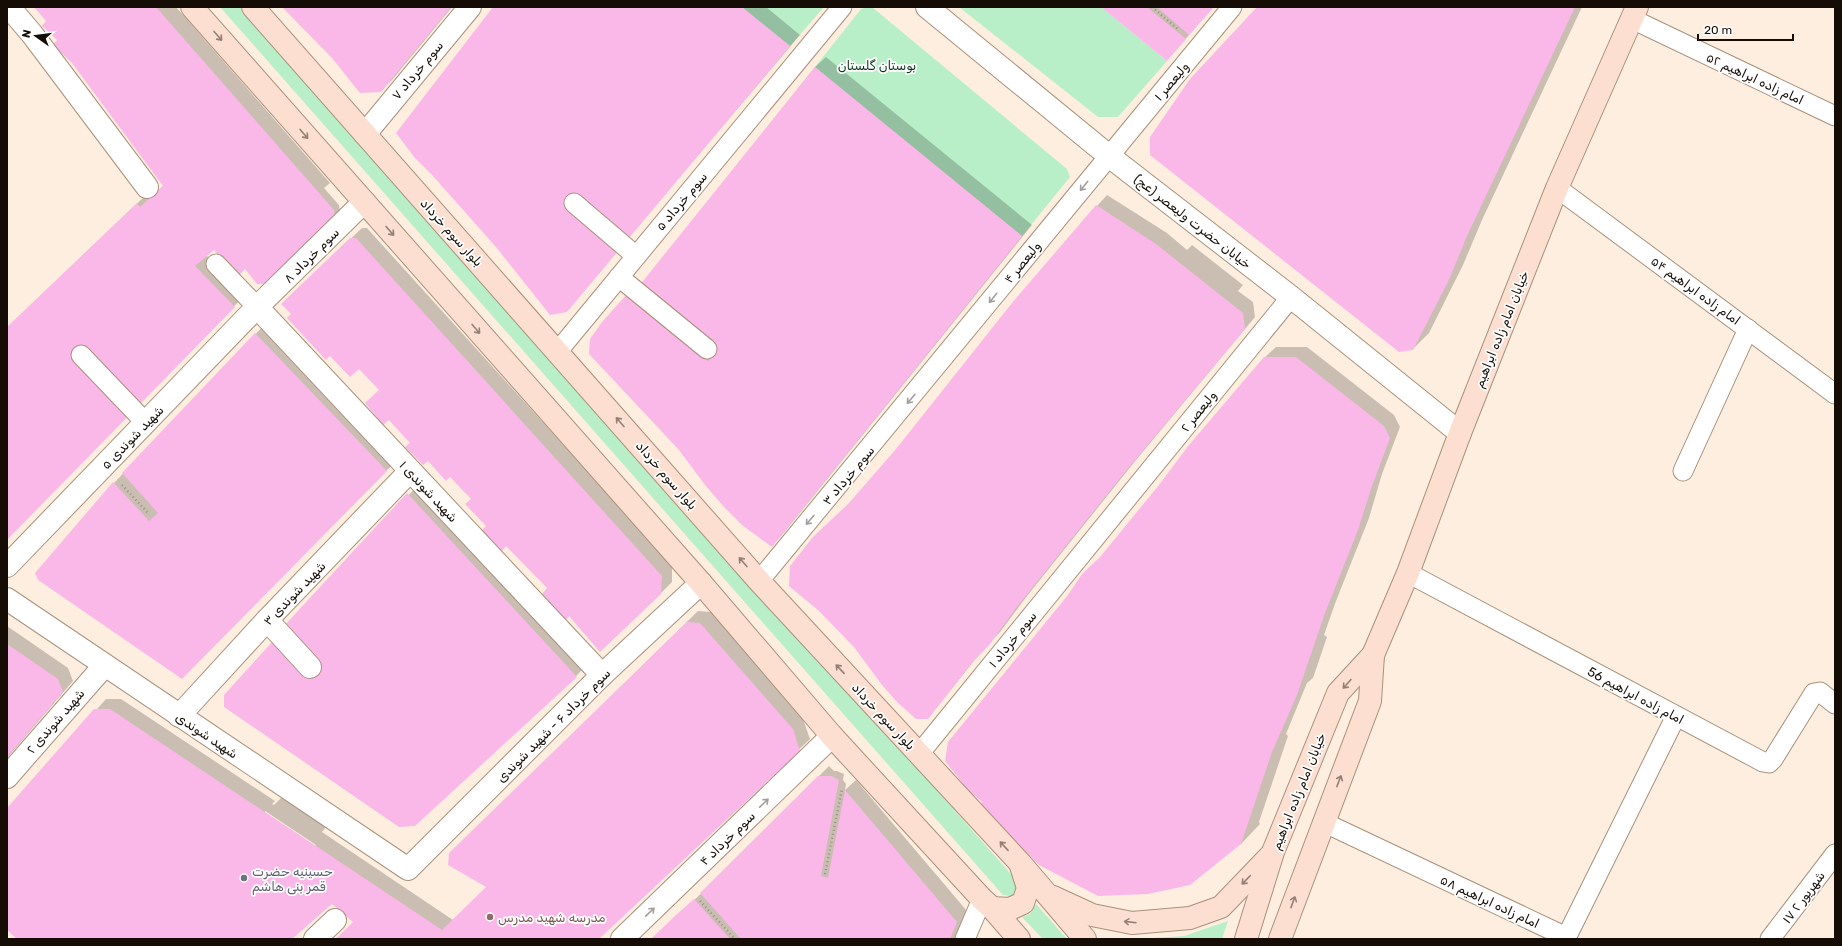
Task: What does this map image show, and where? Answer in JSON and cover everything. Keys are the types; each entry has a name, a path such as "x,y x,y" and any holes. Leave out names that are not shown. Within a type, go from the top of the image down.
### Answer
{"main road":[{"path":"192,7 701,583 832,736 1019,939"},
{"name":"بلوار سوم خرداد","path":"253,7 558,351 759,581 1021,864 1085,939"},
{"name":"خیابان امام زاده ابراهیم","path":"1280,939 1322,822 1370,701 1373,655 1408,573 1460,433 1557,188 1635,13"},
{"name":"خیابان امام زاده ابراهیم","path":"1246,939 1273,852 1338,693 1373,655"},
{"path":"1047,894 1092,915 1132,923 1190,918 1221,907 1273,852"},
{"path":"987,904 1010,909 1023,902 1028,888 1021,864"}],"street":[{"path":"9,7 32,34 147,187"},
{"name":"سوم خرداد ۷","path":"365,134 470,7"},
{"name":"خیابان حضرت ولیعصر (عج)","path":"927,7 1109,156 1291,297 1460,433"},
{"name":"سوم خرداد ۸","path":"257,307 364,202"},
{"name":"شهید شوندی ۵","path":"7,566 257,307"},
{"name":"شهید شوندی ۱","path":"257,307 602,675"},
{"name":"شهید شوندی ۳","path":"179,716 410,471"},
{"name":"سوم خرداد ۶ - شهید شوندی","path":"408,869 602,675 701,583"},
{"name":"شهید شوندی","path":"7,600 408,869"},
{"path":"268,620 310,667"},
{"name":"شهید شوندی ۲","path":"7,777 104,666"},
{"name":"سوم خرداد ۴","path":"622,939 832,736"},
{"path":"315,939 335,920"}],"lane":[{"name":"سوم خرداد ۵","path":"558,351 842,7"},
{"name":"ولیعصر ۱","path":"1109,156 1232,7"},
{"name":"امام زاده ابراهیم ۵۲","path":"1635,13 1835,116"},
{"name":"ولیعصر ۴","path":"936,369 1109,156"},
{"name":"امام زاده ابراهیم ۵۴","path":"1557,188 1835,394"},
{"path":"574,203 636,256"},
{"path":"216,264 257,307"},
{"path":"619,277 707,349"},
{"name":"ولیعصر ۲","path":"1106,524 1291,297"},
{"path":"1683,471 1748,329"},
{"path":"81,355 146,423"},
{"name":"سوم خرداد ۳","path":"759,581 936,369"},
{"name":"سوم خرداد ۱","path":"919,754 1106,524"},
{"name":"امام زاده ابراهیم 56","path":"1408,573 1763,762 1769,763 1773,759 1814,693 1820,692 1835,704"},
{"name":"امام زاده ابراهیم ۵۸","path":"1322,822 1562,935 1568,934 1676,716"},
{"name":"۱۷ شهریور ۲","path":"1770,939 1835,854"},
{"path":"965,939 987,904"}],"path":[{"path":"1152,7 1199,48"},
{"path":"105,465 149,514"},
{"path":"825,874 849,755"},
{"path":"682,881 735,939"}],"green space":[{"path":"220,7 243,7 1018,882 1018,892 1012,896 1003,895"},
{"path":"742,7 824,7 790,46"},
{"name":"بوستان گلستان","path":"872,7 1067,169 1070,177 1022,236 815,67 861,9"},
{"path":"959,7 1101,7 1167,61 1118,117 1098,117"},
{"path":"1036,904 1067,939 1043,939 1022,917 1030,914"},
{"path":"1228,921 1222,939 1139,939 1184,936"}],"building":[{"path":"34,7 156,7 334,210 335,220 264,284 257,284 245,269 237,277 214,250 195,266 235,307 7,540 7,327 137,203 140,207 163,186 72,63 53,45 57,40 42,26 46,21"},
{"path":"282,7 451,7 381,92 360,93 332,58"},
{"path":"493,7 742,7 790,46 567,312 550,315 496,247 415,158 396,133"},
{"path":"1101,7 1147,7 1186,39 1167,61"},
{"path":"1157,7 1214,7 1189,35"},
{"path":"1257,7 1575,7 1467,236 1448,282 1413,350 1399,352 1150,155 1150,137 1190,79"},
{"path":"815,67 1022,236 772,547 742,525 724,507 705,485 679,450 589,354 590,339 602,322 628,293 708,361 718,349 639,286"},
{"path":"1096,205 1156,244 1243,313 1245,329 1125,472 1016,608 990,644 971,664 928,719 916,719 897,702 882,685 854,647 819,611 789,586 790,566 813,537 849,503 896,449 1012,303"},
{"path":"350,238 356,238 662,576 661,594 600,652 569,616 566,620 542,594 547,588 506,546 502,551 481,531 486,526 465,504 471,499 450,477 446,481 428,461 423,465 405,447 410,443 389,420 383,425 365,403 379,390 359,369 350,377 330,356 326,360 287,318 291,314 281,304"},
{"path":"255,333 387,471 182,679 38,580 35,573 113,482 149,521 158,513 122,473"},
{"path":"1264,357 1296,357 1384,426 1390,438 1372,486 1358,530 1325,613 1297,695 1272,752 1241,844 1190,885 1148,894 1098,896 1039,865 980,806 982,802 968,790 945,761 948,742 1068,595 1082,574 1100,557 1159,485 1189,445"},
{"path":"407,493 577,677 415,826 399,827 224,707 224,695 275,639 284,626"},
{"path":"687,622 700,623 793,729 800,751 599,939 336,939 353,922 332,904 292,939 17,939 7,930 7,808 94,709 110,709 442,930 486,887 448,865 449,853"},
{"path":"7,644 58,679 63,692 7,757"},
{"path":"818,776 832,776 839,780 821,876 828,878 845,790 957,922 950,939 741,939 700,893"},
{"path":"694,899 730,939 651,939 676,915"}],"place":[{"name":"حسینیه حضرت قمر بنی هاشم","path":"244,878"},
{"name":"مدرسه شهید مدرس","path":"490,917"}]}
